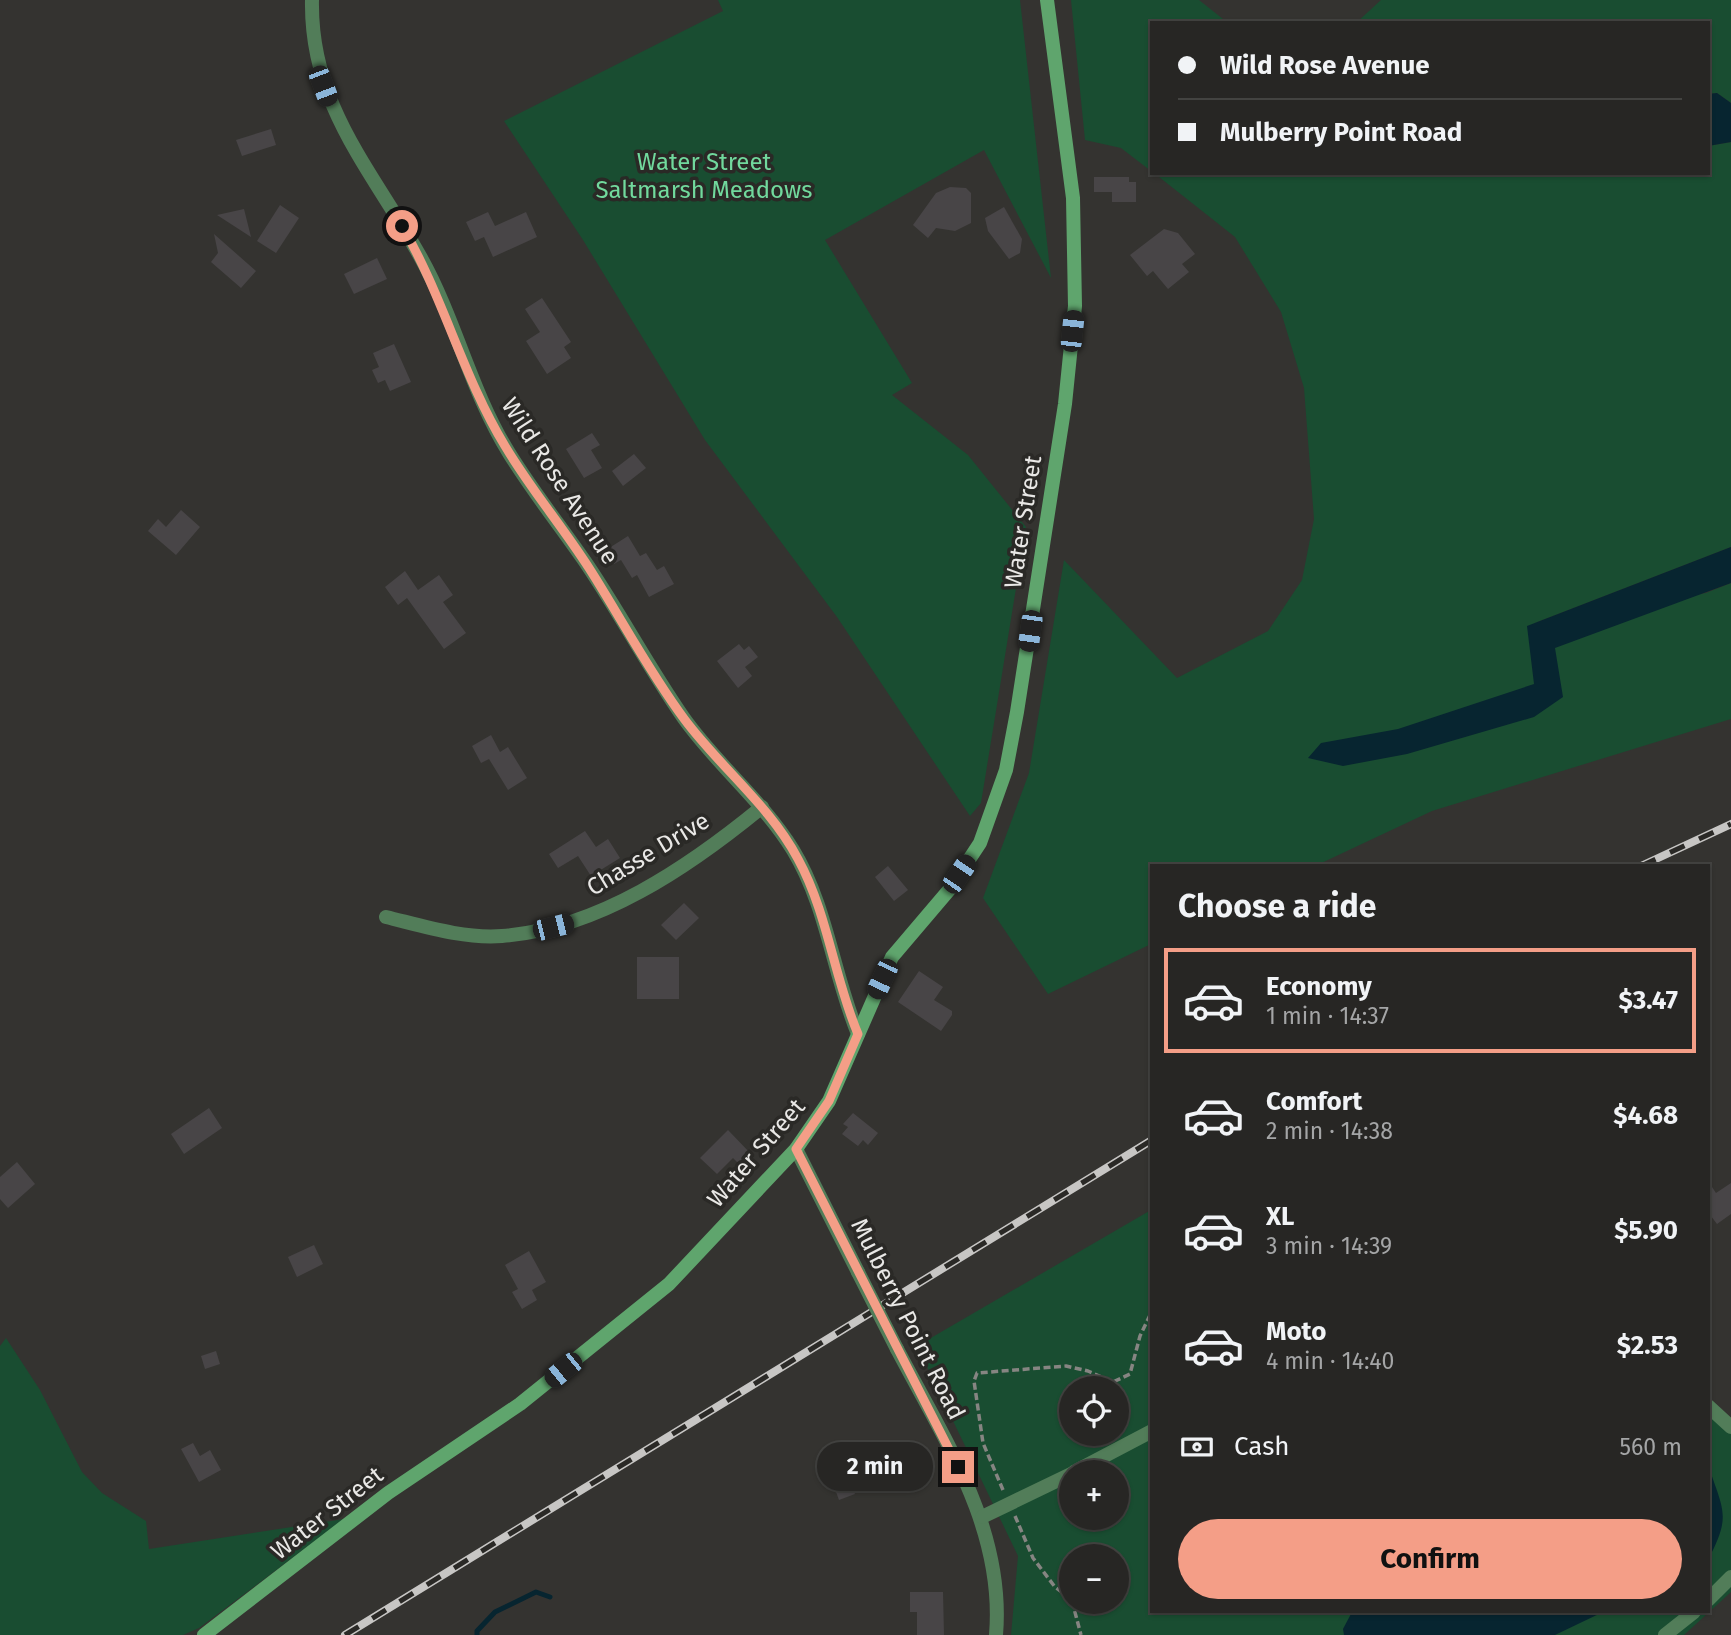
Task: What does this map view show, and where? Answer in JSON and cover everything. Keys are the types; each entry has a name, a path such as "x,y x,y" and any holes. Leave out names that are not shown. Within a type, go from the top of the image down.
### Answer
{"main road":[{"name":"Water Street","path":"204,1635 388,1493 520,1404 669,1283 796,1149 829,1101 892,957 949,890 981,843 1006,770 1017,712 1065,404 1075,306 1073,198 1047,0"}],"street":[{"name":"Wild Rose Avenue","path":"312,0 317,63 330,103 346,137 432,279 494,428 590,568 682,716 715,757 762,807 791,846 809,883 858,1034"},
{"name":"Chasse Drive","path":"386,917 450,931 500,936 572,922 627,897 677,868 762,807"},
{"name":"Mulberry Point Road","path":"796,1149 982,1517 992,1560 996,1635"},
{"path":"1710,1408 1731,1427"},
{"path":"1097,1460 1150,1432"},
{"path":"982,1517 1059,1480"},
{"path":"1710,1598 1731,1577"},
{"path":"1665,1635 1693,1613"}],"path":[{"path":"1059,1590 1033,1558 983,1443 974,1381 977,1373 1066,1366 1113,1382 1130,1374 1140,1336 1150,1315"},
{"path":"1075,1614 1081,1635"}],"green space":[{"name":"Water Street Saltmarsh Meadows","path":"718,0 1020,0 1051,278 984,150 825,240 912,383 892,395 968,455 1026,527 981,803 970,816 837,617 705,440 583,240 504,121 723,11"},
{"path":"1071,0 1199,0 1225,21 1150,21 1150,170 1121,148 1085,140"},
{"path":"1381,0 1731,0 1731,103 1717,93 1710,94 1710,21 1358,21"},
{"path":"1731,142 1731,547 1535,623 1706,593 1731,583 1731,719 1432,811 1319,864 1150,864 1150,944 1048,994 983,898 1029,773 1064,560 1177,678 1268,631 1302,580 1314,519 1304,388 1281,312 1235,237 1157,175 1710,175 1710,146"},
{"path":"1150,1211 1150,1613 1708,1613 1684,1635 1011,1635 1018,1556 917,1346"},
{"path":"6,1338 40,1390 82,1472 102,1493 146,1521 149,1549 344,1519 199,1628 183,1635 0,1635 0,1346"},
{"path":"1710,1402 1731,1419 1731,1592 1710,1611"}],"water":[{"path":"1717,93 1731,103 1731,142 1710,146 1710,94"},
{"path":"1731,547 1731,583 1555,648 1563,697 1534,717 1407,754 1343,766 1308,758 1321,743 1398,729 1534,684 1527,626"},
{"path":"1710,1471 1723,1514 1710,1556"},
{"path":"1351,1613 1601,1613 1555,1635 1344,1635 1343,1629"}],"building":[{"path":"271,129 276,145 242,156 236,140"},
{"path":"1094,177 1129,177 1129,182 1136,182 1136,202 1112,202 1112,192 1094,192"},
{"path":"950,187 966,188 971,193 971,223 955,231 936,228 928,238 913,225 936,193"},
{"path":"280,205 299,218 276,253 257,241"},
{"path":"1004,207 1022,239 1020,253 1009,259 988,231 985,218"},
{"path":"244,209 251,237 217,215"},
{"path":"488,212 495,226 526,212 537,237 493,257 484,237 475,241 466,222"},
{"path":"1164,229 1178,233 1195,254 1182,264 1189,272 1168,289 1153,271 1147,276 1130,255"},
{"path":"214,234 256,271 241,288 211,262 218,253"},
{"path":"377,258 387,279 354,294 344,274"},
{"path":"542,298 571,342 564,347 571,358 547,374 526,341 540,332 525,309"},
{"path":"394,344 411,382 390,391 385,380 378,383 372,370 379,367 373,353"},
{"path":"592,433 600,445 591,450 602,468 584,478 566,449"},
{"path":"634,454 646,468 623,486 612,471"},
{"path":"181,510 200,527 176,555 148,531 158,519 166,527"},
{"path":"628,536 640,556 646,553 657,570 664,566 674,584 649,597 637,575 632,578 621,560 614,564 606,550"},
{"path":"405,571 418,590 439,575 453,595 443,602 466,633 444,649 407,598 398,605 385,587"},
{"path":"739,644 744,650 749,646 758,657 745,667 752,676 738,688 717,661"},
{"path":"491,735 500,752 508,747 527,778 508,790 489,759 481,763 472,746"},
{"path":"585,831 596,847 608,839 620,858 591,876 578,856 558,868 549,854"},
{"path":"888,866 908,890 894,901 875,877"},
{"path":"684,903 699,918 676,940 661,925"},
{"path":"637,957 679,957 679,999 637,999"},
{"path":"919,971 943,987 934,1000 952,1011 941,1031 898,1002"},
{"path":"209,1108 222,1128 184,1154 171,1134"},
{"path":"853,1113 878,1133 868,1145 863,1140 858,1146 842,1134 848,1127 843,1124"},
{"path":"728,1130 752,1155 741,1166 733,1158 717,1174 700,1158"},
{"path":"17,1162 35,1184 8,1208 0,1199 0,1177"},
{"path":"1731,1183 1731,1214 1717,1224 1710,1215 1710,1184 1716,1193"},
{"path":"314,1245 323,1264 297,1277 288,1257"},
{"path":"529,1251 546,1282 532,1290 537,1300 522,1309 512,1292 518,1289 505,1265"},
{"path":"216,1351 220,1364 205,1369 201,1356"},
{"path":"193,1443 200,1456 210,1450 221,1470 199,1482 181,1449"},
{"path":"846,1472 855,1494 839,1500 831,1478"},
{"path":"910,1592 943,1592 944,1635 917,1635 917,1612 910,1612"}],"waterway":[{"path":"477,1635 477,1631 495,1612 536,1592 550,1597"}],"railway":[{"path":"1645,864 1731,824"},
{"path":"345,1635 1150,1141"}],"route":[{"path":"402,226 432,279 485,410 511,457 590,568 682,716 715,757 762,807 791,846 809,883 849,1014 858,1034 829,1101 796,1149 958,1467"}]}
